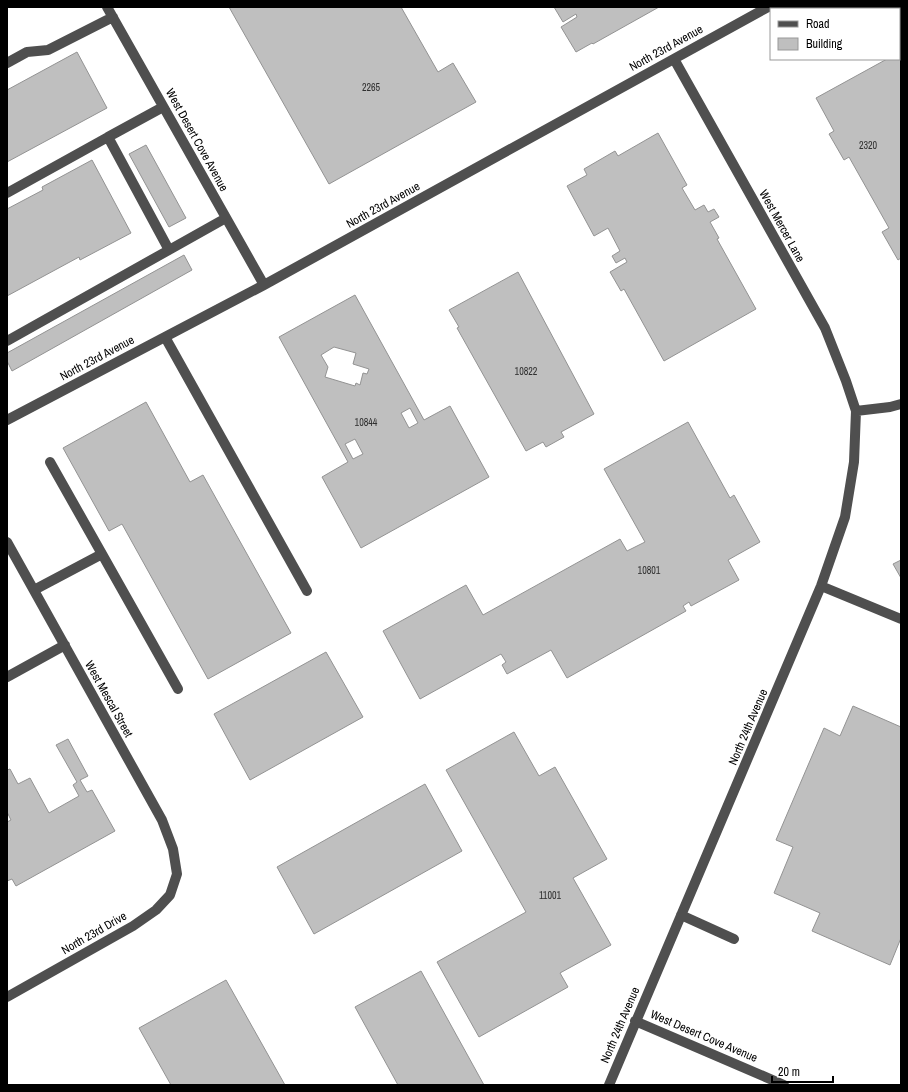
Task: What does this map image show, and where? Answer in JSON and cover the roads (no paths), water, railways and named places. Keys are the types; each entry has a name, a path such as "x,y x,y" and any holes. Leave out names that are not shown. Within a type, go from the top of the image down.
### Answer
{"street":[{"name":"West Desert Cove Avenue","path":"107,7 264,285"},
{"name":"North 23rd Avenue","path":"8,418 264,285 768,7"},
{"path":"7,63 27,52 48,50 113,17"},
{"name":"West Mercer Lane","path":"674,59 825,328 856,411"},
{"path":"7,193 163,106"},
{"path":"108,137 169,250"},
{"path":"7,341 226,218"},
{"path":"166,337 307,591"},
{"path":"856,411 890,407 901,404"},
{"name":"North 24th Avenue","path":"609,1085 821,586 845,517 854,462 856,411"},
{"path":"50,462 178,689"},
{"name":"West Mescal Street","path":"7,542 162,820 173,849 177,874"},
{"path":"34,590 102,554"},
{"path":"821,586 901,619"},
{"path":"8,675 65,646"},
{"name":"North 23rd Drive","path":"7,998 133,926 156,910 170,896 177,874"},
{"path":"681,915 734,939"},
{"name":"West Desert Cove Avenue","path":"635,1021 784,1085"}]}
